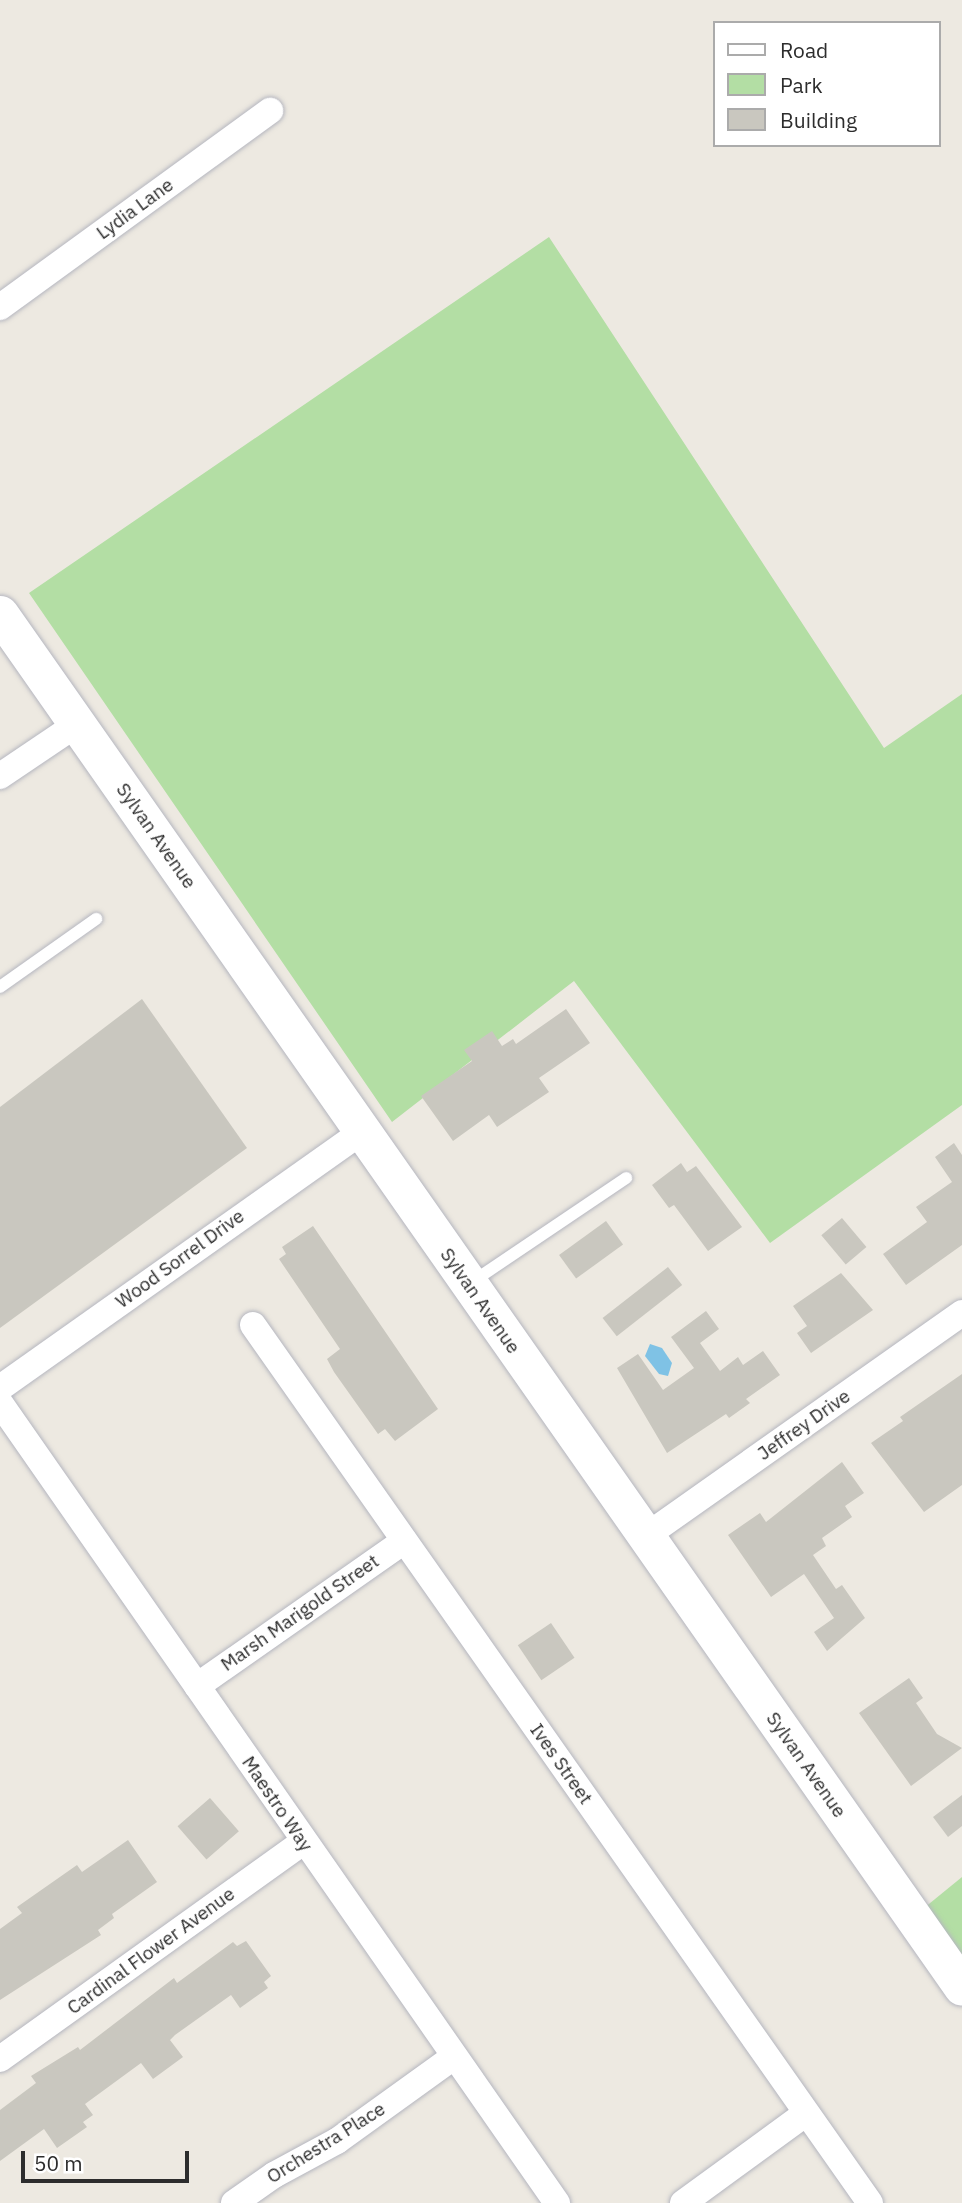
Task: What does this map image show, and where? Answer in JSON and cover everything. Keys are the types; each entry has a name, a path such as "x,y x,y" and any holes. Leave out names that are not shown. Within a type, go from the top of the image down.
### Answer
{"main road":[{"name":"Sylvan Avenue","path":"0,614 962,1987"}],"street":[{"name":"Lydia Lane","path":"0,307 270,111"},
{"path":"0,776 77,724"},
{"name":"Wood Sorrel Drive","path":"0,1388 362,1132"},
{"name":"Jeffrey Drive","path":"646,1536 962,1313"},
{"name":"Ives Street","path":"253,1325 870,2203"},
{"name":"Maestro Way","path":"0,1403 452,2058 557,2203"},
{"name":"Marsh Marigold Street","path":"197,1686 404,1541"},
{"name":"Cardinal Flower Avenue","path":"0,2059 303,1842"},
{"name":"Orchestra Place","path":"234,2203 274,2175 337,2141 452,2058"},
{"path":"683,2203 805,2114"}],"lane":[{"path":"0,987 96,919"},
{"path":"469,1284 626,1178"}],"green space":[{"path":"549,237 884,748 962,694 962,1105 770,1243 574,981 392,1122 29,593"},
{"path":"962,1877 962,1958 924,1908"}],"water":[{"path":"650,1344 662,1348 672,1363 668,1376 659,1374 645,1356"}],"building":[{"path":"142,999 247,1148 0,1328 0,1107"},
{"path":"566,1009 590,1043 539,1078 549,1092 497,1127 489,1115 453,1141 421,1096 472,1061 464,1050 492,1031 502,1046 513,1039 516,1044"},
{"path":"954,1143 962,1155 962,1245 906,1285 883,1254 927,1222 916,1207 952,1182 935,1157"},
{"path":"681,1163 687,1172 696,1166 742,1227 708,1251 674,1205 669,1208 652,1185"},
{"path":"842,1218 866,1247 846,1264 821,1235"},
{"path":"606,1221 623,1244 576,1279 559,1255"},
{"path":"313,1226 438,1409 395,1441 385,1429 378,1434 334,1372 327,1359 340,1349 279,1259 286,1254 282,1247"},
{"path":"668,1267 682,1285 617,1336 603,1318"},
{"path":"841,1273 873,1310 811,1353 797,1333 807,1326 793,1306"},
{"path":"706,1311 719,1329 700,1343 720,1371 738,1357 743,1365 763,1351 780,1375 746,1399 750,1403 729,1418 726,1414 667,1453 617,1368 638,1354 663,1390 694,1368 671,1337"},
{"path":"962,1374 962,1485 924,1512 871,1443 903,1421 900,1417"},
{"path":"842,1462 864,1493 845,1506 852,1517 822,1538 826,1546 813,1555 836,1589 842,1585 865,1618 827,1651 814,1632 834,1618 804,1574 771,1597 728,1535 760,1513 766,1522"},
{"path":"551,1623 574,1658 541,1680 518,1645"},
{"path":"909,1678 923,1698 916,1703 937,1734 962,1748 911,1786 859,1713"},
{"path":"962,1795 962,1826 948,1837 933,1817"},
{"path":"210,1798 239,1831 206,1859 178,1826"},
{"path":"128,1840 157,1882 112,1914 114,1918 98,1930 101,1935 0,2000 0,1929 22,1913 17,1907 77,1865 82,1872"},
{"path":"246,1941 271,1976 264,1982 268,1988 240,2008 231,1995 175,2035 170,2040 183,2057 153,2079 141,2063 85,2104 93,2115 83,2122 87,2127 57,2148 44,2129 0,2161 0,2110 36,2083 31,2076 78,2047 80,2050 174,1978 177,1983 233,1942 237,1946"}]}
